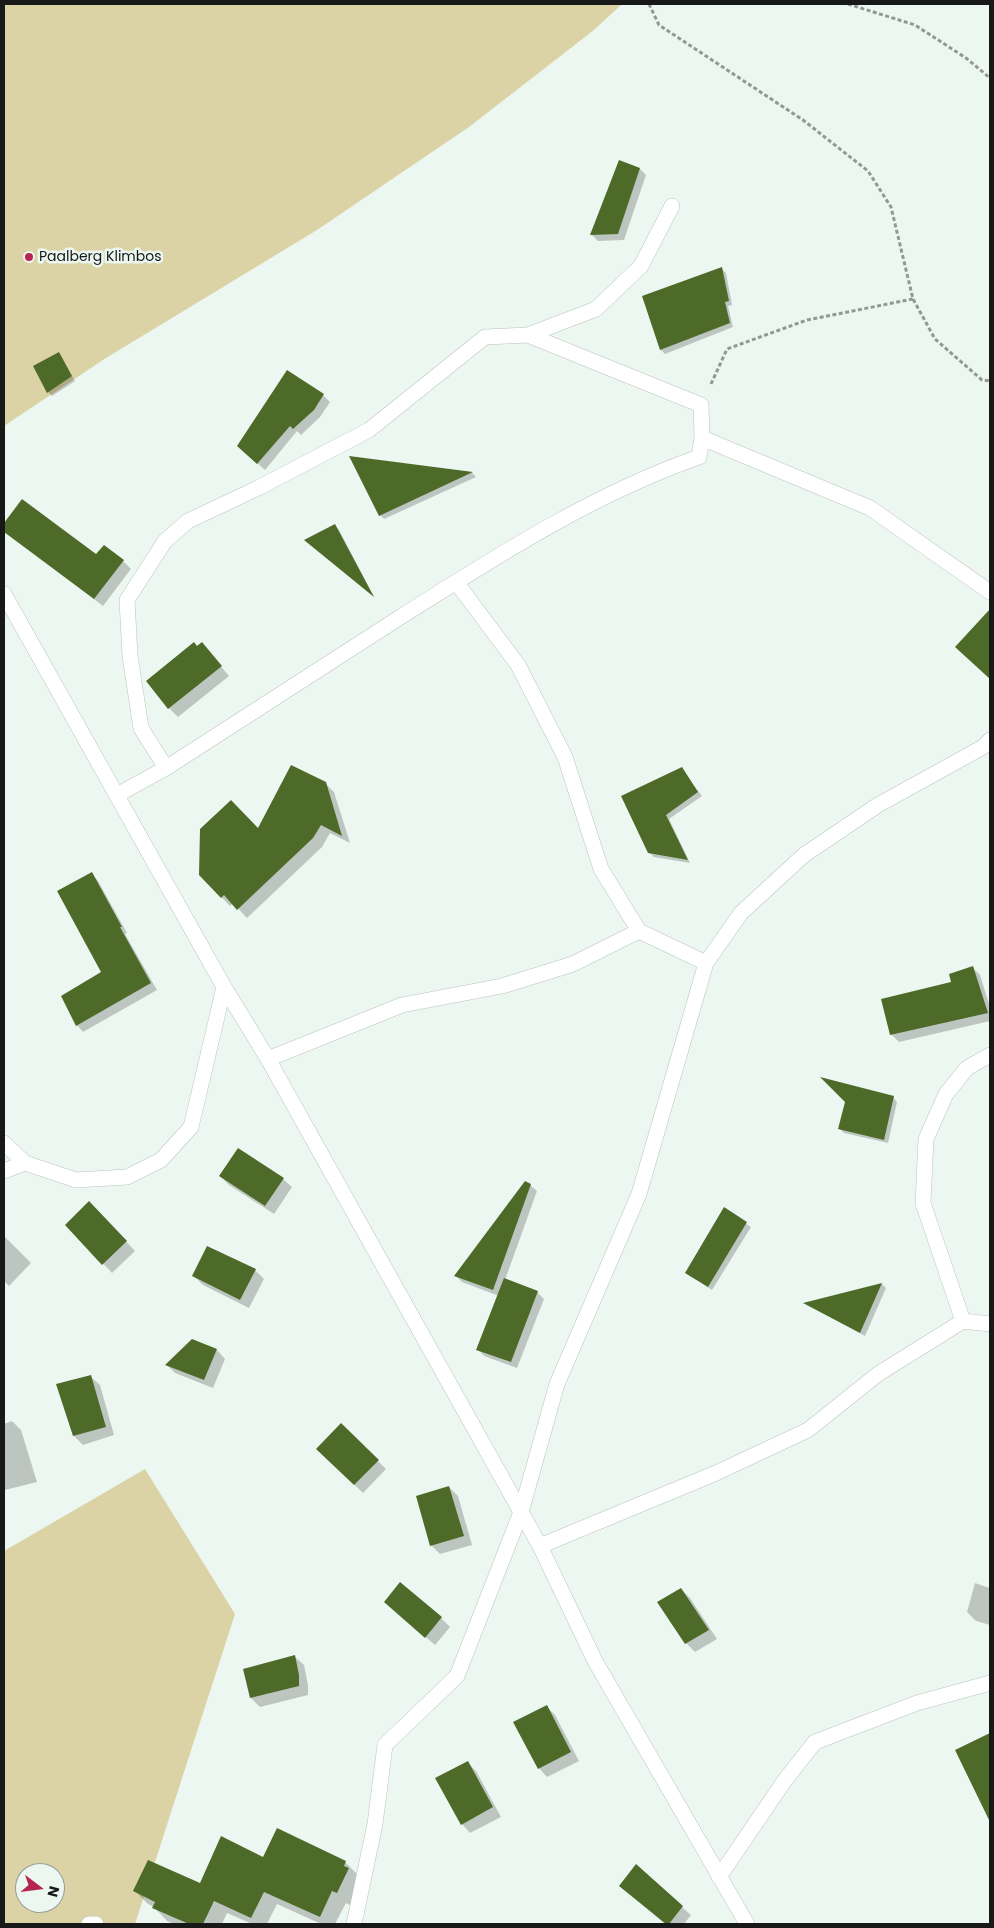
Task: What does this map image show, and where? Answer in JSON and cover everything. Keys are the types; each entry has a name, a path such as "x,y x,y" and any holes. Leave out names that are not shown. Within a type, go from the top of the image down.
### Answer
{"lane":[{"path":"166,768 141,728 130,656 127,600 165,541 188,521 258,488 369,430 485,336 528,335 596,309 641,266 672,206"},
{"path":"116,795 166,768 456,582 560,520 669,468 700,457 702,438 701,405 528,335"},
{"path":"702,438 870,508 990,592"},
{"path":"456,582 518,665 565,757 601,869 639,931 706,963"},
{"path":"4,594 224,987 268,1059 540,1546 595,1661 747,1924"},
{"path":"354,1924 375,1824 385,1745 457,1676 521,1512 557,1384 639,1194 706,963 741,913 804,855 878,805 983,747 990,740"},
{"path":"268,1059 402,1005 502,986 573,964 639,931"},
{"path":"4,1143 25,1163 76,1180 127,1177 161,1160 191,1127 224,987"},
{"path":"963,1321 923,1203 926,1139 946,1094 967,1068 990,1056"},
{"path":"4,1171 25,1163"},
{"path":"540,1546 716,1472 808,1430 878,1374 963,1321 990,1324"},
{"path":"719,1877 785,1780 815,1742 917,1703 990,1682"},
{"path":"89,1924 96,1924"}],"path":[{"path":"649,4 659,26 803,120 868,170 891,207 913,299 935,339 982,380 990,381"},
{"path":"848,4 915,25 966,58 990,78"},
{"path":"701,405 727,349 807,320 913,299"}],"shaded area":[{"path":"4,4 622,4 594,30 469,127 317,230 106,358 4,426"},
{"path":"145,1469 235,1614 135,1924 4,1924 4,1551"}],"building":[{"path":"619,160 640,168 618,234 590,235"},
{"path":"722,267 729,301 725,302 730,323 660,350 642,296"},
{"path":"59,352 72,376 47,393 33,366"},
{"path":"287,370 324,394 314,410 293,429 290,426 257,464 237,446"},
{"path":"349,456 473,472 379,516"},
{"path":"22,499 96,554 104,545 124,560 94,599 4,532 4,523"},
{"path":"335,524 374,597 304,540"},
{"path":"990,609 990,679 955,647"},
{"path":"194,642 197,646 202,642 222,666 168,709 146,681"},
{"path":"291,765 326,782 342,836 321,825 313,838 237,910 224,895 221,898 199,875 200,829 231,800 258,828"},
{"path":"682,767 698,792 666,815 688,860 648,853 621,796"},
{"path":"92,872 151,983 76,1026 61,996 101,972 57,891"},
{"path":"973,966 988,1013 890,1035 881,999 951,982 949,974"},
{"path":"820,1077 894,1096 884,1140 838,1129 845,1102"},
{"path":"238,1148 284,1178 265,1206 219,1176"},
{"path":"525,1181 531,1184 493,1290 454,1276"},
{"path":"89,1201 127,1241 102,1265 65,1225"},
{"path":"724,1207 747,1222 708,1287 685,1273"},
{"path":"207,1246 256,1269 240,1300 192,1276"},
{"path":"504,1278 538,1291 511,1362 476,1350"},
{"path":"882,1283 860,1333 803,1303"},
{"path":"192,1339 217,1349 204,1380 165,1365"},
{"path":"91,1375 106,1427 73,1436 56,1384"},
{"path":"341,1423 379,1460 354,1485 316,1449"},
{"path":"449,1486 464,1536 430,1546 416,1496"},
{"path":"400,1582 442,1617 425,1638 384,1602"},
{"path":"681,1588 709,1630 685,1644 657,1602"},
{"path":"295,1655 299,1686 250,1698 243,1669"},
{"path":"547,1705 571,1752 538,1769 513,1722"},
{"path":"990,1733 990,1822 955,1750"},
{"path":"468,1761 493,1807 461,1825 435,1778"},
{"path":"277,1828 346,1861 344,1866 349,1868 337,1893 332,1891 320,1917 264,1892 251,1918 214,1901 203,1924 189,1924 152,1908 155,1902 133,1891 148,1860 200,1883 221,1836 263,1857"},
{"path":"636,1864 683,1906 669,1924 666,1924 619,1886"}],"place":[{"name":"Paalberg Klimbos","path":"29,257"}]}
